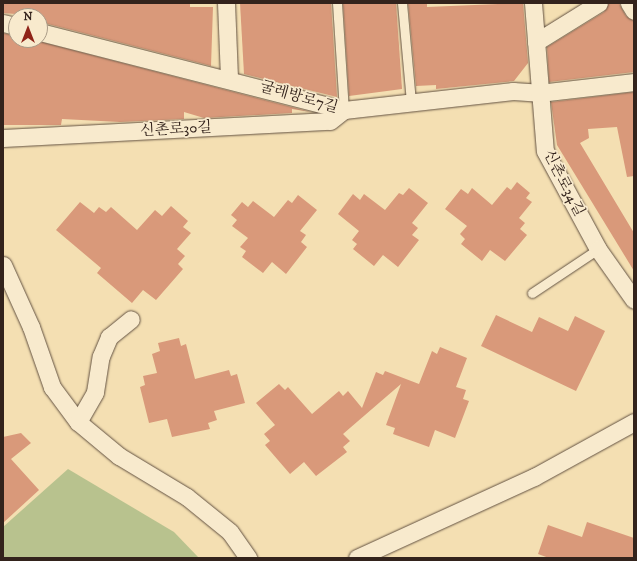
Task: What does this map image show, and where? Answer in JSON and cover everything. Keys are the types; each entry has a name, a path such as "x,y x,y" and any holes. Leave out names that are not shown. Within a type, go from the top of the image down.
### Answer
{"street":[{"path":"226,3 229,78"},
{"name":"신촌로34길","path":"533,3 539,93 545,151 598,249 634,300"},
{"path":"536,42 599,3"},
{"path":"629,3 634,12"},
{"name":"굴레방로7길","path":"48,34 229,78 344,110 411,101 513,91 539,93 634,82"},
{"name":"신촌로30길","path":"3,138 330,121 344,110"},
{"path":"3,265 31,327 52,387 78,422 119,456 193,502 230,532 248,558"},
{"path":"78,422 95,392 101,356 109,337 131,319"},
{"path":"357,558 534,477 634,422"}],"lane":[{"path":"337,3 344,110"},
{"path":"402,3 411,101"},
{"path":"532,293 598,249"}],"green space":[{"path":"68,469 174,532 199,558 3,558 3,527"}],"building":[{"path":"3,3 190,3 190,7 213,7 211,66 48,24 48,8 8,8 8,13 3,13"},
{"path":"240,3 331,3 337,97 244,74"},
{"path":"343,3 396,3 402,89 349,96"},
{"path":"408,3 427,3 427,7 523,3 528,63 514,81 436,89 436,85 416,86"},
{"path":"609,3 619,3 626,16 634,21 634,72 549,82 547,47 604,12"},
{"path":"3,33 8,34 8,48 48,48 48,44 311,112 292,109 292,113 204,118 184,112 184,119 120,122 62,119 61,125 3,125"},
{"path":"634,92 634,176 627,177 617,127 588,129 589,138 580,143 634,233 634,271 557,145 551,102"},
{"path":"517,182 530,193 526,198 532,202 519,218 525,223 520,229 527,235 505,261 490,250 482,261 461,244 465,239 460,234 467,226 445,209 461,189 468,194 472,188 492,205 507,187 511,190"},
{"path":"409,188 428,203 412,223 418,228 412,235 419,240 398,267 383,255 374,266 353,249 357,244 352,240 359,231 338,214 353,194 360,200 364,194 385,210 399,193 403,195"},
{"path":"298,195 317,210 300,231 306,235 301,242 307,247 286,274 272,262 263,273 242,257 246,251 240,247 248,238 232,226 237,220 231,215 242,202 248,207 253,201 274,217 288,200 292,203"},
{"path":"80,202 94,213 99,207 106,212 111,207 137,230 155,210 162,216 171,206 188,221 183,227 191,233 177,249 185,256 178,264 183,269 156,300 143,290 132,303 97,273 101,268 56,230"},
{"path":"496,315 532,332 539,317 568,331 575,316 605,331 576,391 481,346"},
{"path":"179,338 181,346 186,344 195,379 229,370 231,376 237,374 245,403 214,411 217,420 208,423 210,429 172,437 167,419 149,423 140,387 145,385 143,376 157,373 152,354 160,351 158,343"},
{"path":"440,347 467,358 456,387 466,390 463,399 469,401 455,438 435,430 429,447 393,434 395,428 386,425 401,384 343,434 350,441 343,447 347,452 316,476 304,462 290,474 265,445 270,441 264,434 275,425 256,403 279,384 285,390 288,387 312,414 339,391 343,396 348,391 362,408 376,372 383,375 385,371 419,384 432,351 437,354"},
{"path":"21,433 31,443 11,459 39,490 3,523 3,437"},
{"path":"587,522 634,538 634,558 549,558 538,554 548,525 582,537"}]}
